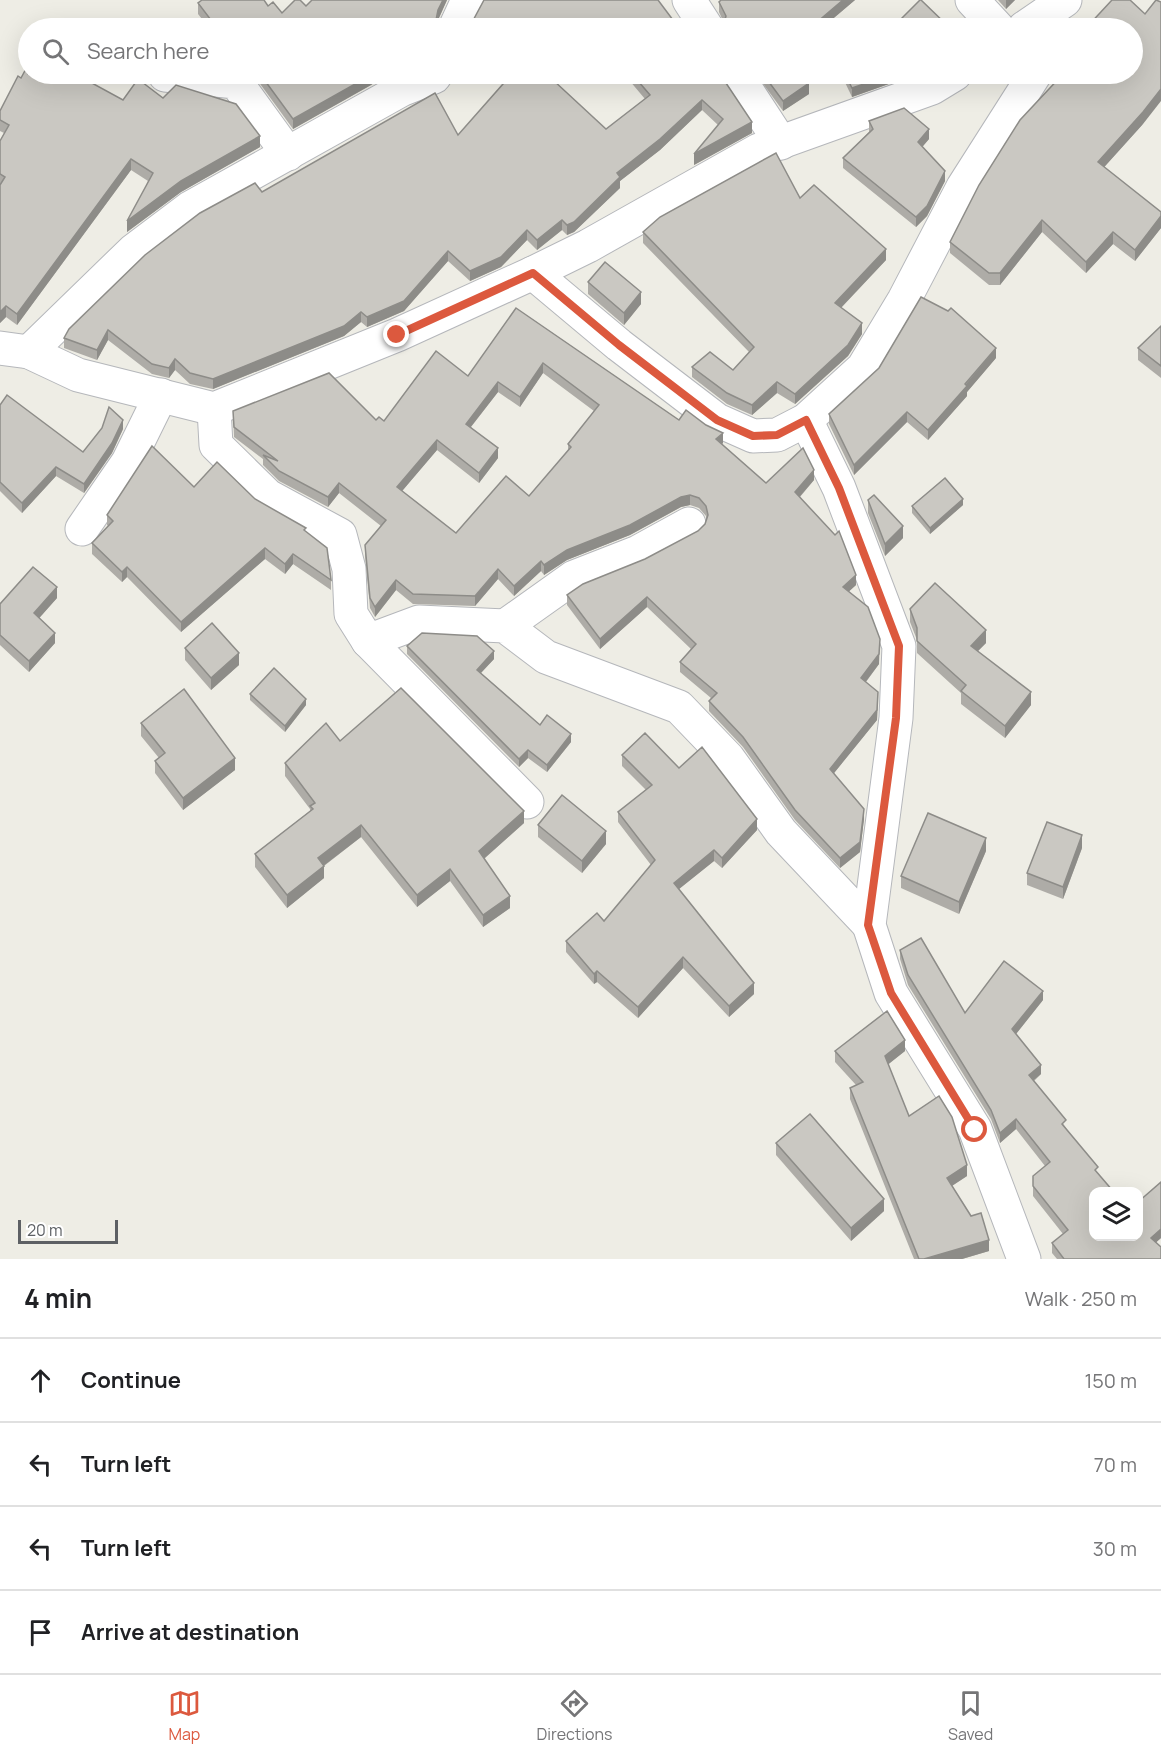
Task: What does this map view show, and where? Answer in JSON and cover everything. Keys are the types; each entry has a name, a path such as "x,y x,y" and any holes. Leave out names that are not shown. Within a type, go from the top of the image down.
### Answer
{"street":[{"path":"460,18 468,0"},
{"path":"689,0 701,18"},
{"path":"972,0 989,18"},
{"path":"237,84 288,154"},
{"path":"416,84 401,90 190,208 133,251 14,350 78,375 214,409 397,335 533,273 588,246 759,150 939,84"},
{"path":"743,84 781,143"},
{"path":"533,273 619,345 717,420 753,436 777,435 806,420 862,368 904,300 963,187 1029,84"},
{"path":"82,529 128,462 161,394"},
{"path":"214,409 216,445 268,496 340,535 349,569 351,614 369,641 526,802"},
{"path":"806,420 839,488 899,646 896,718 868,925"},
{"path":"505,626 574,577 638,552 689,524"},
{"path":"369,641 418,622 505,626 546,657 679,707 728,758 781,832 868,925 891,993 975,1130 1024,1259"}],"building":[{"path":"202,0 264,0 268,6 273,2 282,13 295,0 300,0 306,6 312,0 443,0 436,18 209,18 198,3"},
{"path":"484,0 658,0 672,18 474,18"},
{"path":"721,0 843,0 822,18 725,18 719,2"},
{"path":"921,0 940,18 902,18"},
{"path":"1112,0 1130,0 1145,14 1156,0 1161,2 1161,89 1098,162 1161,212 1161,216 1135,250 1113,232 1086,262 1042,220 1000,273 989,273 950,242 979,185 1020,120 1054,84 1143,84 1143,18 1095,18"},
{"path":"18,76 18,84 94,84 123,100 134,84 145,84 163,98 176,85 236,104 260,136 181,181 127,221 153,173 131,159 17,314 6,306 0,312 0,185 5,177 0,174 0,141 9,125 0,120 0,111"},
{"path":"267,84 355,84 293,119"},
{"path":"503,84 557,84 606,129 650,95 641,84 727,84 752,122 694,154 723,119 702,100 660,139 617,173 620,177 574,222 567,225 562,220 537,240 527,230 501,257 470,271 448,251 404,301 367,317 361,312 344,326 213,379 190,373 175,359 169,368 152,364 108,330 97,350 64,338 69,329 145,255 200,213 255,183 262,192 435,93 458,135"},
{"path":"770,84 808,84 783,101"},
{"path":"850,84 864,84 852,88"},
{"path":"904,108 929,129 918,142 945,171 927,206 916,217 843,158 873,129 869,121"},
{"path":"776,153 800,198 814,185 886,249 835,303 862,323 848,345 795,394 777,382 752,405 727,393 692,367 710,352 733,370 754,347 643,232 660,217"},
{"path":"605,262 641,292 624,313 588,282"},
{"path":"921,297 948,311 951,308 996,348 965,384 967,386 928,430 907,412 854,465 829,414 879,368"},
{"path":"516,308 679,420 686,410 706,425 723,433 716,439 766,483 803,448 814,470 795,492 835,535 839,531 856,575 843,587 868,607 880,639 879,654 861,678 878,692 877,710 830,769 864,809 860,842 840,858 795,810 743,737 709,701 717,693 680,662 696,644 647,597 600,639 567,595 583,584 645,559 698,531 705,524 708,515 706,506 699,498 690,495 681,497 630,525 567,550 544,565 541,561 514,586 498,569 475,596 413,594 396,580 375,607 370,598 365,545 386,520 339,483 328,497 279,471 263,455 278,461 234,427 233,411 329,373 376,420 379,417 384,421 436,351 468,376","holes":["543,363 599,405 568,444 571,447 529,496 506,476 456,533 397,487 437,440 479,473 498,448 466,424 498,382 520,397"]},
{"path":"1161,326 1161,366 1138,348"},
{"path":"7,395 83,452 102,428 109,407 123,420 112,443 84,484 56,467 22,503 0,482 0,405"},
{"path":"152,446 194,487 217,462 255,499 306,528 304,530 327,548 331,580 293,554 285,564 265,548 181,622 127,567 122,572 92,543 113,521 107,515"},
{"path":"945,478 963,499 930,528 912,506"},
{"path":"874,495 903,526 885,544 868,500"},
{"path":"33,567 57,587 34,613 55,633 29,661 0,635 0,604"},
{"path":"935,583 986,630 971,646 1031,692 1005,726 961,691 966,685 917,641 917,628 910,609"},
{"path":"212,623 239,653 211,678 185,648"},
{"path":"422,633 477,636 494,651 477,670 540,725 547,715 571,734 547,765 528,750 519,759 407,646"},
{"path":"274,668 306,699 285,726 250,694"},
{"path":"401,688 524,811 479,851 510,896 483,915 450,869 417,895 361,825 318,858 324,866 287,895 255,854 313,809 310,806 315,803 285,763 326,723 340,741"},
{"path":"184,689 235,758 183,798 155,761 165,753 141,723"},
{"path":"645,733 679,768 702,747 757,819 722,858 714,850 674,883 754,983 729,1006 683,957 638,1007 597,971 594,974 566,941 597,913 604,921 655,860 618,812 652,785 622,755"},
{"path":"562,795 606,831 582,861 538,825"},
{"path":"928,813 986,838 959,902 901,876"},
{"path":"1047,822 1082,835 1063,887 1027,873"},
{"path":"921,938 965,1013 1004,961 1043,991 1012,1029 1041,1065 1029,1075 1066,1120 1062,1124 1098,1167 1095,1170 1110,1187 1089,1187 1089,1241 1143,1241 1143,1198 1161,1182 1161,1229 1151,1238 1161,1247 1161,1259 1064,1259 1052,1243 1068,1230 1033,1186 1033,1176 1050,1162 1016,1119 1000,1133 991,1110 908,975 900,950"},
{"path":"887,1011 905,1040 885,1056 909,1116 939,1096 952,1117 967,1165 947,1178 971,1216 981,1213 989,1240 924,1259 919,1259 850,1088 863,1082 835,1051"},
{"path":"810,1114 884,1199 851,1228 776,1143"}],"route":[{"path":"397,335 533,273 619,345 717,420 753,436 777,435 806,420 839,488 884,601 899,646 896,718 868,925 891,993 975,1130"}]}
